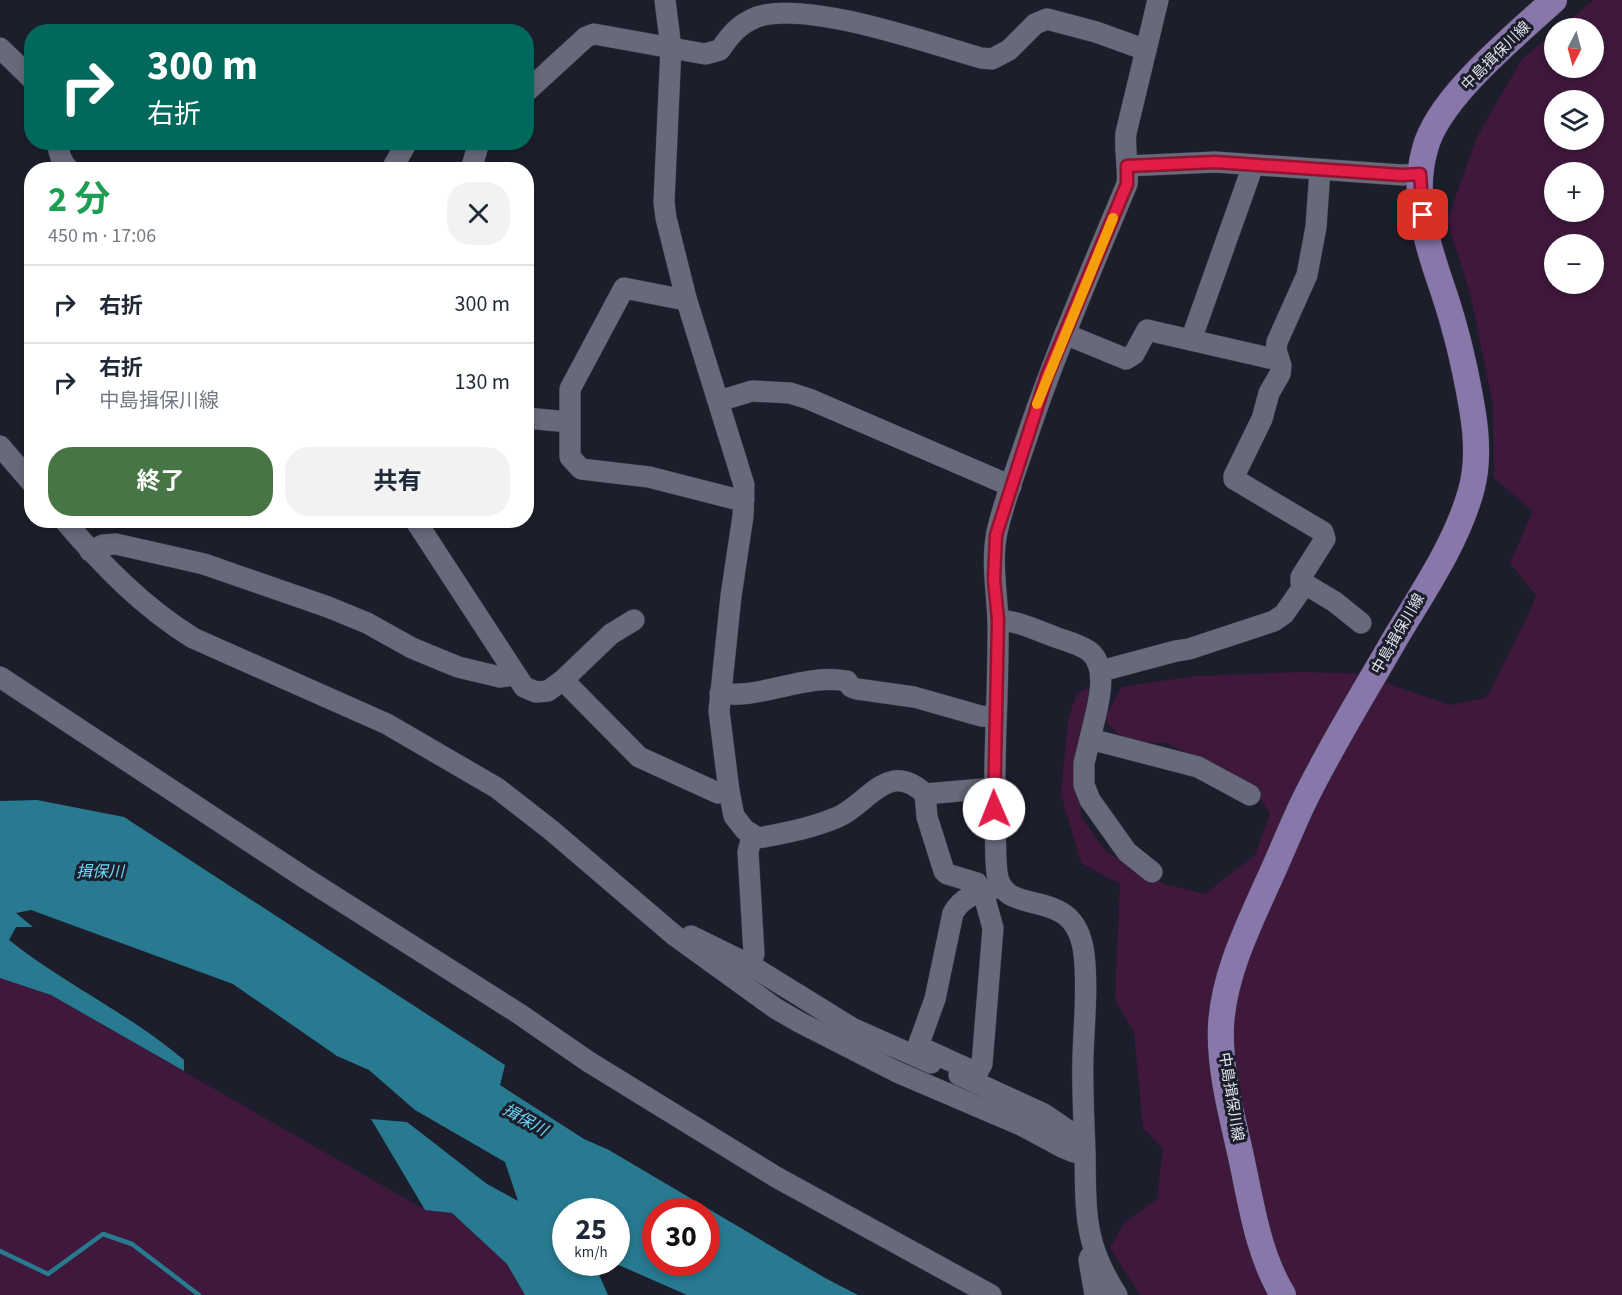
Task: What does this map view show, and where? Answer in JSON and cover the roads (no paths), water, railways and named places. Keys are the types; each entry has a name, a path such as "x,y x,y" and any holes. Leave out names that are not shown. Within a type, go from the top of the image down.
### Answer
{"main road":[{"name":"中島揖保川線","path":"1283,1295 1260,1243 1231,1113 1221,1027 1227,989 1241,942 1303,804 1339,736 1443,557 1464,515 1472,486 1476,451 1473,410 1455,329 1425,233 1420,174 1425,146 1436,124 1470,79 1554,0"}],"street":[{"path":"665,0 671,48 664,202 666,218 686,298 744,485 719,711 734,816 752,836 758,838 798,831 840,816 882,784 895,781 907,782 918,787 925,794 927,817 946,874 977,883 1019,900 1045,904 1071,920 1079,933 1084,954 1082,1095 1086,1222 1102,1271 1117,1295"},
{"path":"991,890 968,896 952,913 935,999 918,1046 977,1073 982,1064 993,928 991,890 997,872 994,788 998,620 994,579 996,535 1038,402 1127,184 1124,149 1126,133 1158,0"},
{"path":"534,85 586,37 594,34 705,54 720,50 732,31 757,17 791,13 839,19 981,58 992,59 1009,51 1035,24 1047,19 1096,32 1146,50"},
{"path":"0,48 24,71"},
{"path":"1127,166 1191,162 1420,174"},
{"path":"1191,340 1250,174 1251,165"},
{"path":"1320,170 1316,227 1307,275 1277,342 1280,374 1269,393 1262,418 1234,479 1323,532 1325,538 1301,577 1301,582 1335,602 1361,622"},
{"path":"686,298 680,299 624,288 570,389 570,457 581,469 650,477 735,499 744,499"},
{"path":"1065,334 1126,359 1134,354 1147,330 1269,358 1278,356"},
{"path":"719,400 752,391 790,393 809,399 1011,486"},
{"path":"534,419 569,422"},
{"path":"0,446 24,474"},
{"path":"71,528 113,575 168,622 193,638 387,724 497,788 551,830 674,935 775,1008 841,1045 897,1072 1023,1126 1068,1150 1085,1145"},
{"path":"420,528 524,687 536,692 548,691 563,680 611,634 634,620"},
{"path":"90,551 103,545 116,544 204,564 367,622 411,648 458,667 500,677 515,675"},
{"path":"1101,671 1190,649 1274,621 1284,614 1305,584"},
{"path":"998,620 1011,621 1075,644 1089,651 1098,662 1101,671 1100,694 1084,763 1084,785 1090,800 1127,852 1152,872"},
{"path":"0,677 304,878 491,996 599,1068 776,1177 991,1295"},
{"path":"720,693 735,695 830,678 847,681 851,687 857,689 914,697 981,716 995,717"},
{"path":"563,680 639,757 718,793 729,792"},
{"path":"1090,739 1198,766 1250,795"},
{"path":"925,794 994,788"},
{"path":"750,965 754,954 748,852 752,836"},
{"path":"674,935 687,935 750,965 852,1028 1044,1114 1085,1145"},
{"path":"1094,1250 1089,1260 1095,1295"}],"water":[{"name":"揖保川","path":"37,800 124,817 505,1065 500,1085 584,1139 609,1150 690,1198 642,1198 642,1275 630,1270 630,1198 552,1198 552,1276 600,1276 608,1295 525,1295 507,1264 452,1213 425,1210 371,1119 407,1122 487,1184 518,1201 505,1162 415,1110 369,1070 337,1056 233,984 31,910 16,913 33,927 16,927 9,940 52,971 163,1043 184,1060 184,1071 51,995 0,978 0,801"},
{"name":"揖保川","path":"720,1216 858,1295 687,1295 644,1276 720,1276"}],"waterway":[{"path":"0,1251 48,1274 103,1234 132,1244 199,1295"}]}
